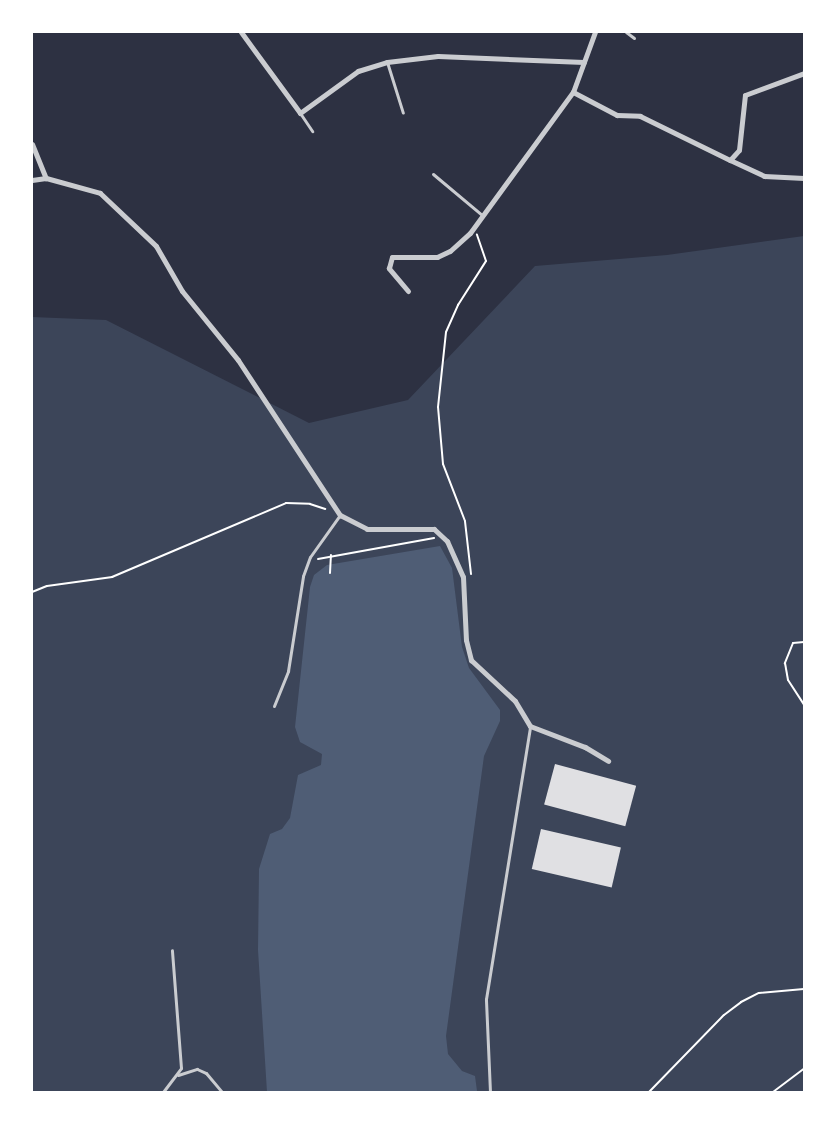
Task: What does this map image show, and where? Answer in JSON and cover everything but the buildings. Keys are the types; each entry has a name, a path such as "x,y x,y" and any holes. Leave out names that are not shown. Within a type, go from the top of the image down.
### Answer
{"street":[{"path":"241,32 300,113 358,71 387,62 438,56 584,62"},
{"path":"408,291 389,268 392,257 436,257 450,251 474,229 573,92 595,32"},
{"path":"730,160 739,150 745,95 804,72"},
{"path":"573,92 617,116 640,116 764,176 804,178"},
{"path":"32,144 46,178"},
{"path":"32,180 46,178 100,193 156,246 182,291 238,360 340,515 367,530 434,529 443,537 463,577 466,640 471,660 515,701 530,726 585,747 608,761"}],"lane":[{"path":"626,32 634,38"},
{"path":"387,62 403,113"},
{"path":"300,113 312,131"},
{"path":"433,174 484,216"},
{"path":"274,706 288,671 308,564 340,515"},
{"path":"490,1092 486,999 530,726"},
{"path":"163,1092 177,1075 181,1058 172,950"},
{"path":"177,1075 197,1069 206,1073 222,1092"}],"path":[{"path":"471,578 465,521 443,464 438,407 446,332 458,305 486,261 474,229"},
{"path":"32,592 73,581 112,577 286,503 310,504 340,515"},
{"path":"308,564 331,555 443,537"},
{"path":"330,573 331,555"},
{"path":"804,642 793,643 785,663 788,680 804,705"},
{"path":"649,1092 724,1015 741,1002 759,993 804,989"},
{"path":"773,1092 804,1069"}],"shaded area":[{"path":"804,236 804,1092 32,1092 32,317 106,320 309,423 408,400 535,266 667,255"},
{"path":"440,546 452,568 462,647 469,668 500,710 500,721 484,756 446,1036 448,1054 462,1071 475,1076 477,1091 267,1092 258,950 259,869 270,834 282,829 290,818 298,775 321,765 322,754 300,742 295,727 310,587 314,575 327,565"}]}
